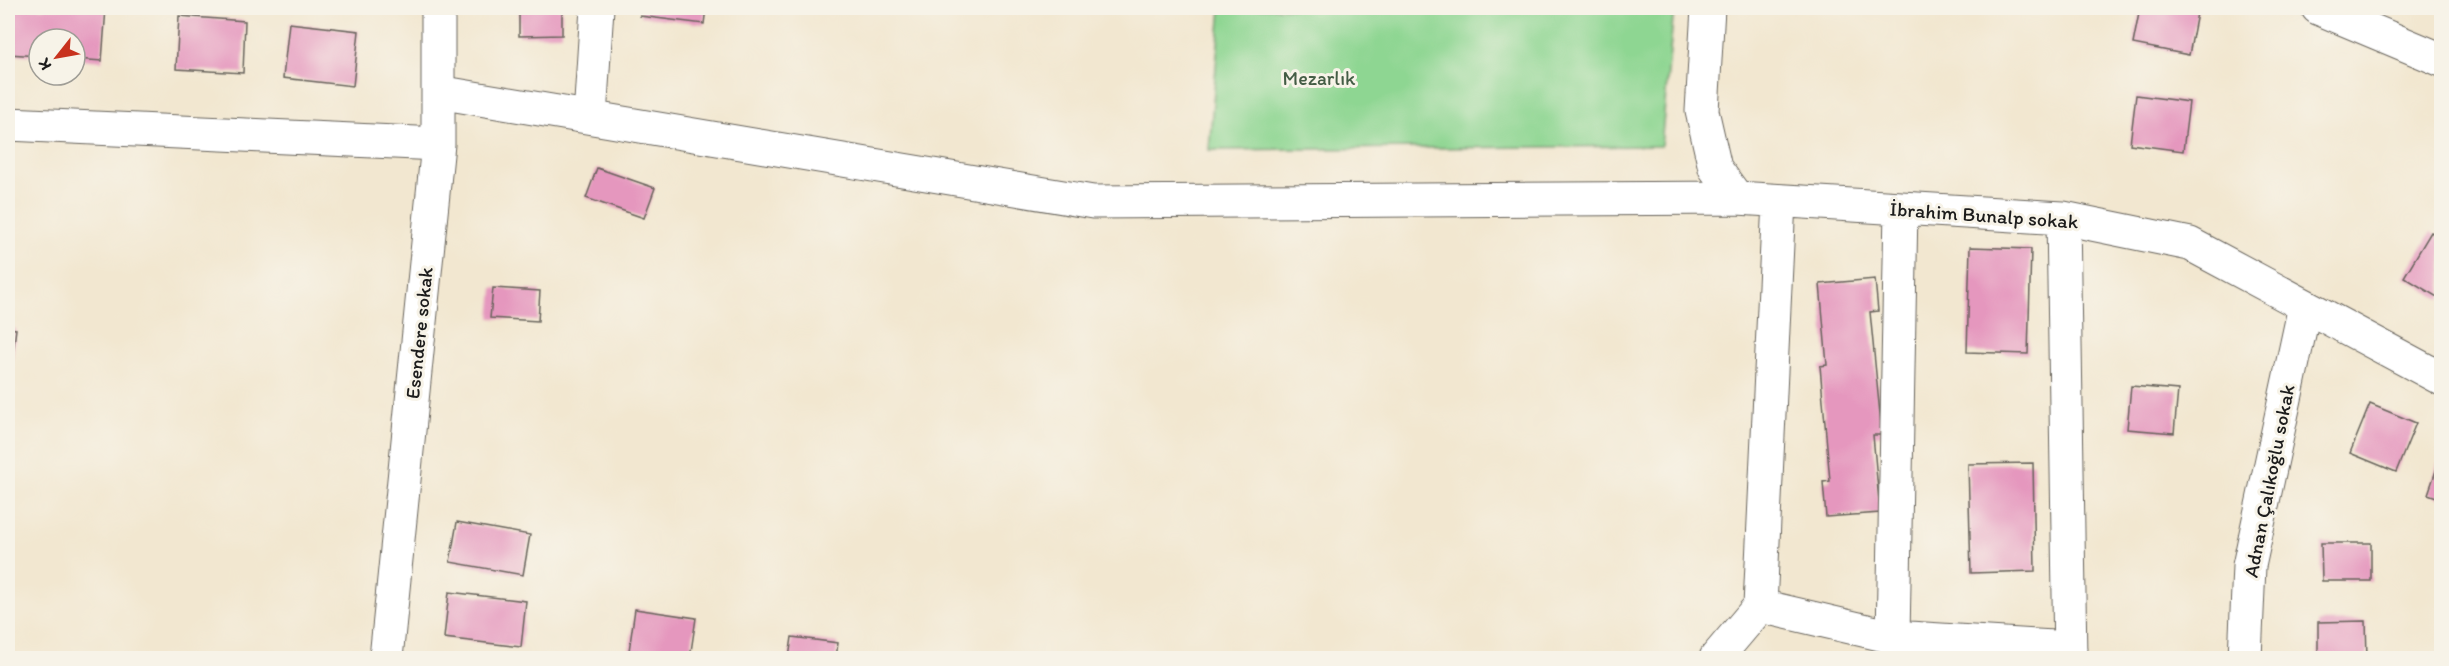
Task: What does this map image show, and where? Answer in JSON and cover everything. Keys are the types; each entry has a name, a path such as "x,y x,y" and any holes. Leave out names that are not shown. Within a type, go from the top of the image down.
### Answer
{"street":[{"name":"Esendere sokak","path":"386,658 438,144 438,8"},
{"path":"590,117 597,8"},
{"path":"1708,8 1702,111 1715,168 1737,198"},
{"path":"2318,8 2442,60"},
{"name":"İbrahim Bunalp sokak","path":"438,92 1094,202 1737,198 2063,218 2190,244 2442,379"},
{"path":"8,124 438,144"},
{"path":"1716,658 1760,606 1779,201"},
{"path":"1893,637 1901,208"},
{"path":"1760,606 1893,637 2070,653 2063,218"},
{"name":"Adnan Çalıkoğlu sokak","path":"2245,658 2249,566 2305,306"}],"green space":[{"name":"Mezarlık","path":"1221,8 1674,8 1661,146 1209,150"}],"building":[{"path":"10,8 106,8 102,61 87,60 87,27 27,27 27,55 8,54"},
{"path":"519,8 562,8 562,35 519,36"},
{"path":"641,8 706,8 704,24 640,16"},
{"path":"2140,8 2198,8 2189,55 2133,44"},
{"path":"179,16 245,21 243,73 176,69"},
{"path":"289,23 359,31 353,86 283,78"},
{"path":"2136,95 2189,102 2183,151 2130,144"},
{"path":"597,168 655,188 644,218 586,198"},
{"path":"2431,232 2442,239 2442,300 2404,277"},
{"path":"1970,247 2031,249 2028,354 1967,352"},
{"path":"1875,279 1878,311 1870,312 1882,435 1873,435 1880,513 1826,517 1823,482 1830,481 1820,366 1827,365 1820,284"},
{"path":"493,288 540,291 538,321 490,318"},
{"path":"8,328 16,329 9,384 8,384"},
{"path":"2131,386 2178,390 2174,433 2127,429"},
{"path":"2370,404 2416,423 2396,472 2350,453"},
{"path":"2442,456 2442,499 2428,494"},
{"path":"2033,463 2035,571 1971,573 1968,464"},
{"path":"457,522 530,535 523,575 450,562"},
{"path":"2321,543 2371,543 2371,581 2322,581"},
{"path":"449,592 526,601 521,647 444,638"},
{"path":"635,609 696,618 690,658 628,658"},
{"path":"2366,621 2367,658 2318,658 2318,622"},
{"path":"792,637 838,643 836,658 789,658"}]}
